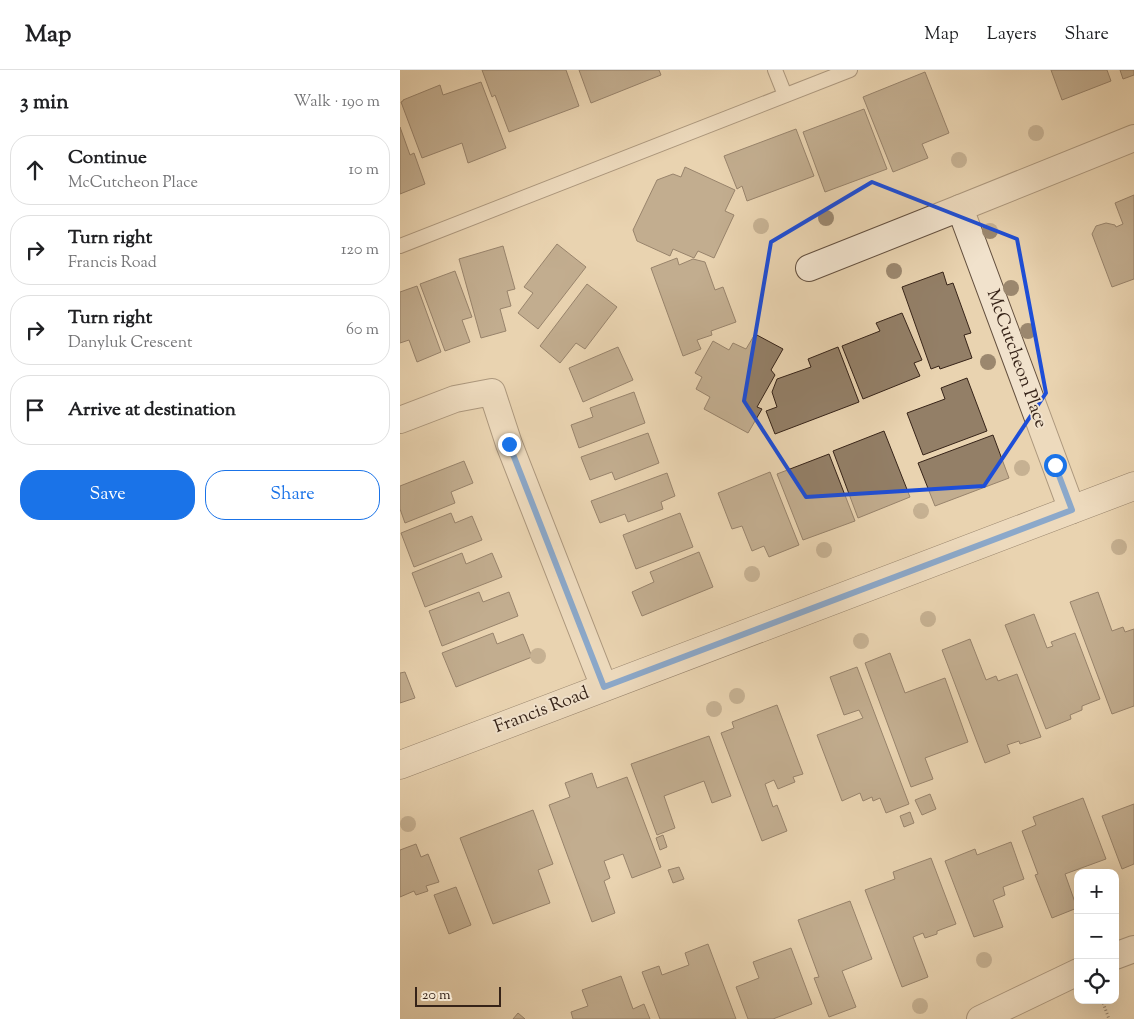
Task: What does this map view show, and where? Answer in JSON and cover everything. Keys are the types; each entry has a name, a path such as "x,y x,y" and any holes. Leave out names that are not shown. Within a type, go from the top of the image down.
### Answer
{"street":[{"path":"809,268 1134,138"},
{"name":"McCutcheon Place","path":"960,208 1072,510"},
{"path":"400,420 455,400 492,392 509,444 604,687"},
{"name":"Francis Road","path":"400,765 1134,486"},
{"path":"1119,955 1134,949"},
{"path":"980,1019 1074,974"}],"lane":[{"path":"775,70 785,95"},
{"path":"400,246 850,70"}],"path":[{"path":"1103,1004 1109,1019"}],"highlighted area":[{"path":"872,182 1017,239 1046,393 984,486 806,497 744,401 771,242"}],"building":[{"path":"482,70 566,70 579,106 509,132 495,95 492,97"},
{"path":"579,70 659,70 661,75 591,103"},
{"path":"1051,70 1107,70 1111,81 1062,100"},
{"path":"1120,70 1134,70 1134,75 1123,79"},
{"path":"925,72 949,133 922,144 928,158 893,172 863,97"},
{"path":"481,82 506,148 468,163 462,143 422,158 401,102 440,85 443,95"},
{"path":"864,109 887,169 825,192 803,132"},
{"path":"400,127 410,155 414,153 425,184 400,194"},
{"path":"796,129 814,176 747,201 742,186 737,189 724,156"},
{"path":"685,167 735,190 725,211 734,215 714,258 698,251 694,258 673,249 670,256 637,241 633,230 657,180 673,174 681,177"},
{"path":"1134,195 1134,279 1112,287 1092,234 1096,226 1106,223 1116,227 1123,224 1115,203"},
{"path":"557,244 586,267 538,329 518,313 533,293 524,287"},
{"path":"503,246 515,289 507,291 511,306 500,309 506,331 481,338 459,259"},
{"path":"677,258 679,265 693,259 705,262 715,290 723,287 736,322 711,331 712,335 697,340 701,349 683,356 651,268"},
{"path":"455,271 472,317 462,320 470,342 445,351 420,284"},
{"path":"943,272 947,285 953,283 971,333 964,335 972,358 940,369 939,366 931,369 902,287"},
{"path":"587,284 617,307 585,349 576,343 560,363 540,346"},
{"path":"417,286 441,352 417,362 409,340 400,343 400,292"},
{"path":"902,313 922,360 914,363 920,376 863,399 842,346 880,331 876,323"},
{"path":"755,334 783,349 771,370 775,375 757,407 762,409 748,433 704,409 710,397 696,389 702,377 695,373 713,341 729,350 733,343 746,349"},
{"path":"618,347 633,380 583,402 569,368"},
{"path":"838,347 859,402 775,434 766,411 777,407 772,392 777,379 811,367 808,359"},
{"path":"967,378 987,431 923,455 907,413 945,399 941,388"},
{"path":"634,392 645,423 579,448 571,425 593,417 590,408"},
{"path":"884,431 910,497 858,518 833,451"},
{"path":"648,433 659,463 615,480 612,472 590,480 581,457"},
{"path":"993,435 1009,478 935,506 918,463"},
{"path":"829,454 855,521 803,540 777,474"},
{"path":"464,461 473,483 451,492 455,503 405,523 400,509 400,486"},
{"path":"770,472 799,545 769,557 764,546 752,551 742,526 732,529 718,493"},
{"path":"667,473 675,496 661,502 663,509 628,522 625,514 600,523 591,501"},
{"path":"451,513 455,523 472,516 482,540 414,567 401,533"},
{"path":"680,513 693,547 636,569 623,535"},
{"path":"699,552 713,587 642,616 632,592 654,582 650,572"},
{"path":"462,553 466,564 492,553 502,577 425,607 412,573"},
{"path":"479,592 483,602 509,592 518,616 442,646 429,611"},
{"path":"1098,592 1112,631 1123,627 1125,632 1134,629 1134,706 1112,714 1070,602"},
{"path":"1034,614 1047,648 1053,646 1051,642 1075,633 1100,699 1082,706 1082,710 1070,715 1071,719 1046,729 1005,625"},
{"path":"493,633 497,644 523,634 532,657 456,687 442,653"},
{"path":"970,639 986,680 996,676 998,681 1017,674 1041,737 1020,744 1019,741 1007,745 1010,753 985,763 942,650"},
{"path":"890,653 905,693 945,678 968,742 925,758 933,779 911,787 865,663"},
{"path":"857,667 909,804 886,813 880,798 873,801 872,797 863,801 860,793 842,801 817,735 863,718 859,710 844,715 830,677"},
{"path":"405,672 415,698 400,703 400,673"},
{"path":"777,705 803,774 793,777 795,782 778,789 774,780 765,784 773,807 777,805 787,831 762,841 721,733 734,728 732,722"},
{"path":"709,736 731,796 712,803 704,781 664,796 675,828 657,835 631,764"},
{"path":"592,773 597,788 627,777 661,867 632,878 623,854 604,861 610,878 604,881 615,913 592,922 549,805 570,797 565,783"},
{"path":"930,794 936,809 922,815 915,800"},
{"path":"1083,798 1106,859 1074,869 1065,874 1074,900 1074,909 1052,918 1035,875 1038,874 1022,831 1036,825 1033,817"},
{"path":"1134,804 1134,864 1122,869 1102,816"},
{"path":"533,810 553,864 538,870 550,903 493,924 460,838"},
{"path":"910,812 914,823 904,827 900,816"},
{"path":"663,835 667,847 660,850 656,838"},
{"path":"1011,842 1024,879 1003,887 1005,895 993,900 1003,927 974,937 945,861 975,849 977,855"},
{"path":"416,844 421,857 428,854 439,882 426,886 428,891 416,895 414,891 400,897 400,850"},
{"path":"931,858 956,924 925,938 923,933 913,937 928,977 902,987 865,890 895,879 893,872"},
{"path":"679,867 684,879 673,883 668,870"},
{"path":"456,887 471,925 449,934 434,895"},
{"path":"850,901 872,959 842,971 856,1007 829,1017 814,978 819,977 798,920"},
{"path":"708,944 736,1019 660,1019 642,972 659,966 662,975 689,965 685,953"},
{"path":"791,948 812,1004 773,1019 748,1019 736,987 759,978 753,962"},
{"path":"621,976 633,1009 644,1004 650,1019 573,1019 571,1012 588,1006 582,990"},
{"path":"518,1013 525,1019 513,1019"}],"route":[{"path":"509,444 604,687 1072,510 1055,465"}]}
